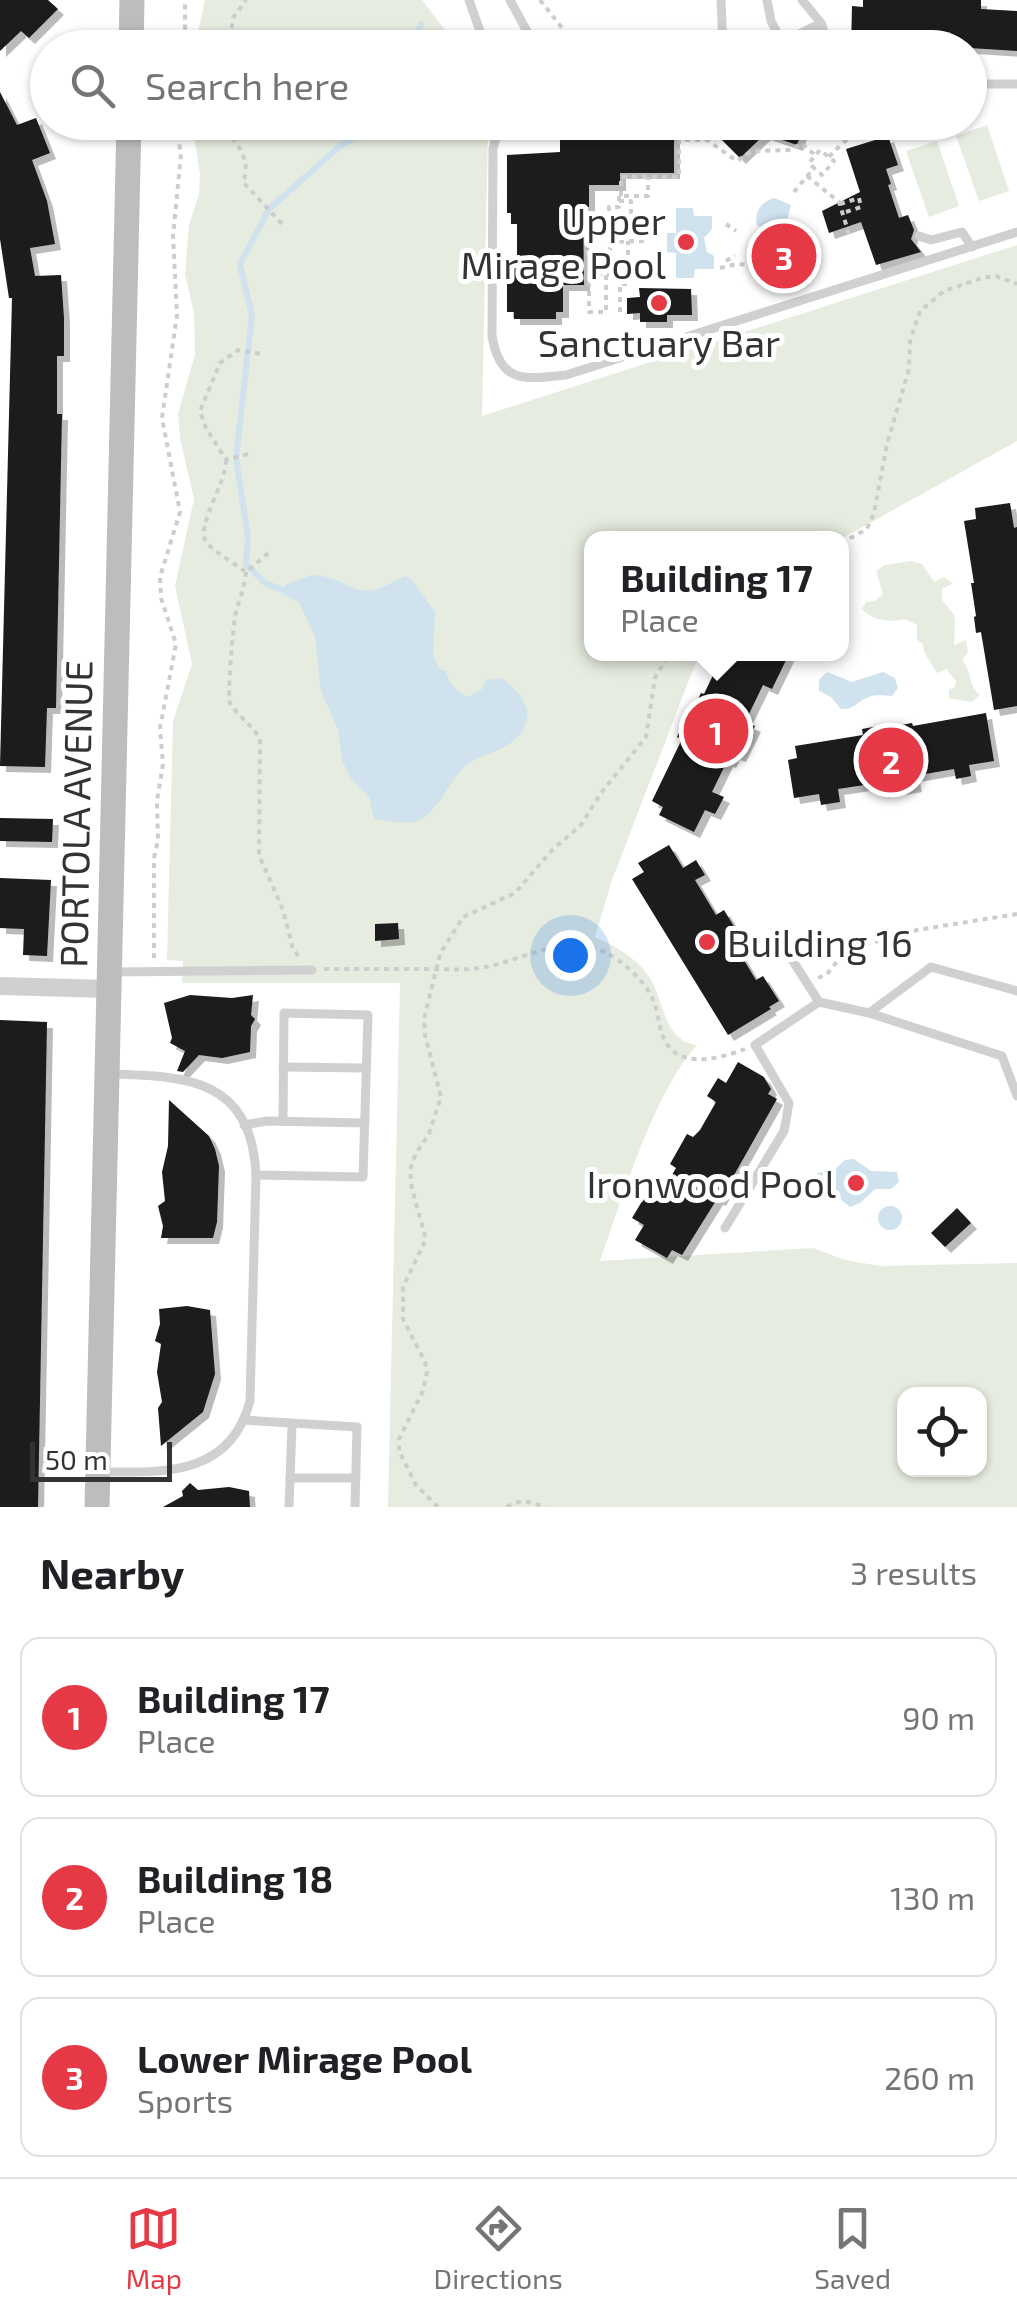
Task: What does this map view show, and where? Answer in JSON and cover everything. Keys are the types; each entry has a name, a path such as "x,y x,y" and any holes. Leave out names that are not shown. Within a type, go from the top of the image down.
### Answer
{"main road":[{"path":"131,30 132,0"},
{"name":"PORTOLA AVENUE","path":"97,1507 129,140"}],"street":[{"path":"0,986 109,980"}],"lane":[{"path":"470,0 480,30"},
{"path":"510,0 526,30"},
{"path":"721,0 722,30"},
{"path":"767,0 776,30"},
{"path":"802,0 823,30"},
{"path":"810,30 821,24"},
{"path":"987,84 1017,84"},
{"path":"495,140 492,336 502,364 522,379 566,375 1017,232"},
{"path":"919,236 931,240 962,232 972,247"},
{"path":"784,947 818,1002"},
{"path":"869,1013 931,967 1017,992"},
{"path":"109,980 154,972 312,970"},
{"path":"725,1228 784,1130 789,1103 756,1044 818,1002 869,1013 1002,1056 1017,1096"},
{"path":"256,1175 364,1177 368,1015 284,1013 283,1121"},
{"path":"283,1068 366,1068"},
{"path":"98,1472 184,1470 221,1448 244,1420 250,1401 256,1175 254,1148 244,1125 232,1106 213,1090 170,1076 106,1074"},
{"path":"244,1125 283,1121 365,1123"},
{"path":"244,1420 357,1427 356,1507"},
{"path":"289,1507 292,1425"},
{"path":"290,1478 356,1478"}],"path":[{"path":"184,30 185,0"},
{"path":"232,30 234,18 246,0"},
{"path":"540,0 562,30"},
{"path":"154,972 154,858 158,840 157,801 164,764 160,728 176,644 161,598 160,577 180,512 162,418 177,315 173,236 182,154 179,140"},
{"path":"232,140 246,160 248,172 244,182 282,224"},
{"path":"609,232 587,232 587,254 610,254 609,207 619,207 622,176 678,176 679,140 707,140 737,161 752,151 792,150 800,143 816,155"},
{"path":"829,158 845,140"},
{"path":"820,150 834,161 822,175 809,163 816,155 820,150"},
{"path":"794,192 814,168"},
{"path":"620,199 648,196 648,176"},
{"path":"808,176 840,204 849,234"},
{"path":"840,204 859,198 861,202 861,207 843,213"},
{"path":"620,199 631,201 631,284 620,284 620,312"},
{"path":"726,224 736,231"},
{"path":"609,242 645,241"},
{"path":"598,254 598,274"},
{"path":"726,261 735,255"},
{"path":"720,268 750,266"},
{"path":"606,275 606,312 589,312 589,274 628,274"},
{"path":"849,540 868,530 874,513 920,310 944,291 982,278 996,276 1017,284"},
{"path":"246,572 206,542 203,534 227,472 226,460 200,411 220,363 238,350 262,354"},
{"path":"226,460 248,454"},
{"path":"270,551 246,572 234,621 233,658 226,691 230,702 254,726 260,739 258,854 283,910 293,950 312,970 458,971 559,946 604,951 650,994 667,1046 678,1054 694,1060 720,1058 756,1044"},
{"path":"438,1507 406,1468 399,1439 416,1408 426,1372 425,1362 403,1319 403,1287 426,1238 410,1170 429,1134 441,1097 424,1020 436,969 448,937 464,916 515,893 528,881 552,849 582,825 601,793 636,753 646,737 655,678 665,661"},
{"path":"812,992 818,976 826,974 844,953 856,947 930,928 1017,914"},
{"path":"507,1507 513,1502 546,1507"}],"shaded area":[{"path":"205,0 422,0 445,30 199,30"},
{"path":"987,125 1009,191 979,201 957,140 987,140"},
{"path":"195,140 488,140 482,416 1017,245 1017,441 849,535 849,531 584,531 584,661 696,661 612,880 595,937 643,968 677,1036 697,1045 653,1118 600,1261 813,1248 845,1260 880,1266 1017,1263 1017,1507 388,1507 400,983 182,983 183,961 167,960 173,721 192,664 175,586 194,499 178,414 195,354 194,313 185,275 189,225 199,194"},
{"path":"937,141 959,206 929,217 906,151"},
{"path":"911,561 922,564 934,582 944,577 953,583 942,589 942,600 954,615 954,645 966,640 968,652 962,660 980,695 972,702 949,698 949,689 956,682 947,669 937,673 923,644 917,640 917,625 905,619 877,619 862,609 866,602 883,594 876,571 885,565"}],"water":[{"path":"774,198 791,205 787,221 772,230 757,226 759,209"},
{"name":"Upper Mirage Pool","path":"676,208 693,208 694,216 712,216 712,229 704,238 707,252 714,256 714,269 695,269 694,278 676,278 676,253 667,252 667,233 676,233"},
{"path":"790,229 802,240 797,253 803,275 787,280 771,273 765,259 778,248 777,236"},
{"path":"312,575 363,591 405,576 411,579 435,612 433,656 440,670 446,670 453,686 468,697 482,689 486,680 501,678 526,707 526,724 521,733 507,746 466,765 421,820 404,823 374,819 369,797 350,777 342,760 338,729 321,691 315,637 299,602 282,594 285,585"},
{"path":"827,672 852,682 883,672 895,678 898,688 892,696 872,696 841,709 819,691 819,680"},
{"name":"Ironwood Pool","path":"854,1159 871,1171 897,1172 899,1182 891,1189 875,1189 850,1207 834,1194 816,1189 817,1173 833,1171 845,1160"},
{"path":"890,1206 902,1218 890,1230 878,1218"}],"building":[{"path":"0,0 48,0 58,9 37,30 30,30 29,38 21,31 0,51"},
{"path":"863,0 981,0 981,9 1017,11 1017,51 987,49 987,30 851,30 852,6 863,7"},
{"path":"0,92 17,125 30,120 30,140 45,140 50,153 32,160 47,201 55,244 30,248 35,276 61,275 64,318 64,356 57,356 57,414 62,414 56,708 47,708 45,767 0,766 12,298 0,239"},
{"path":"560,140 674,140 674,173 620,173 620,185 589,185 589,207 583,207 584,285 563,285 563,312 556,312 556,319 514,319 514,312 507,312 507,276 512,276 512,266 517,266 517,224 511,224 511,213 507,213 507,155 560,152"},
{"path":"722,140 759,140 740,158"},
{"path":"889,140 898,165 886,169 891,184 888,185 899,218 908,215 914,230 911,239 921,252 876,265 861,222 829,233 822,211 860,192 846,149"},
{"name":"Sanctuary Bar","path":"639,288 691,289 692,315 667,315 667,322 640,322 640,313 627,314 627,298 640,297"},
{"path":"1010,503 1014,528 1017,527 1017,706 994,710 981,632 976,633 974,583 964,521 976,519 975,508"},
{"path":"720,661 786,661 772,689 763,685 745,722 755,726 740,756 734,754 727,761 712,792 724,797 715,814 705,810 694,832 659,815 663,807 652,801 682,739 677,737 684,722 687,723 701,693 704,694"},
{"path":"986,713 994,761 969,765 971,776 956,779 954,769 914,776 916,786 882,792 881,786 871,784 838,789 840,802 821,805 819,794 794,798 788,760 797,758 795,746 863,735 862,729 879,726 913,726"},
{"path":"0,818 53,819 52,842 0,841"},
{"name":"Building 16","path":"669,845 683,868 696,860 705,875 695,880 716,915 724,910 747,948 739,952 756,980 763,976 779,1001 728,1035 632,879 644,872 638,863"},
{"path":"0,878 51,880 47,956 23,955 24,929 0,928"},
{"path":"398,923 399,939 375,941 375,924"},
{"path":"190,995 253,995 251,1015 255,1019 250,1052 222,1058 199,1055 183,1072 177,1071 185,1051 170,1043 164,1003"},
{"path":"0,1020 47,1022 38,1507 0,1507"},
{"path":"738,1062 764,1077 771,1089 768,1094 777,1099 720,1200 717,1199 682,1255 672,1250 667,1258 635,1240 644,1225 632,1218 644,1198 657,1201 676,1168 670,1164 687,1134 693,1137 700,1130 716,1102 707,1096 718,1078 726,1083"},
{"path":"169,1100 209,1136 215,1149 219,1166 213,1238 161,1238 163,1226 158,1206 165,1201 162,1172 168,1146"},
{"path":"957,1208 971,1223 945,1247 931,1233"},
{"path":"187,1306 210,1310 215,1374 203,1412 161,1446 158,1408 162,1402 157,1372 161,1344 155,1341 159,1309"},
{"path":"190,1483 198,1490 229,1487 249,1491 250,1507 163,1507 183,1496 182,1491"}],"waterway":[{"path":"419,30 421,24"},
{"path":"283,590 265,583 246,564 248,537 236,458 252,316 240,264 269,209 350,140"}],"place":[{"name":"Upper Mirage Pool","path":"686,242"},
{"name":"Lower Mirage Pool","path":"784,256"},
{"name":"Sanctuary Bar","path":"659,303"},
{"name":"Building 17","path":"716,731"},
{"name":"Building 18","path":"891,760"},
{"name":"Building 16","path":"707,942"},
{"name":"Ironwood Pool","path":"856,1183"}]}
